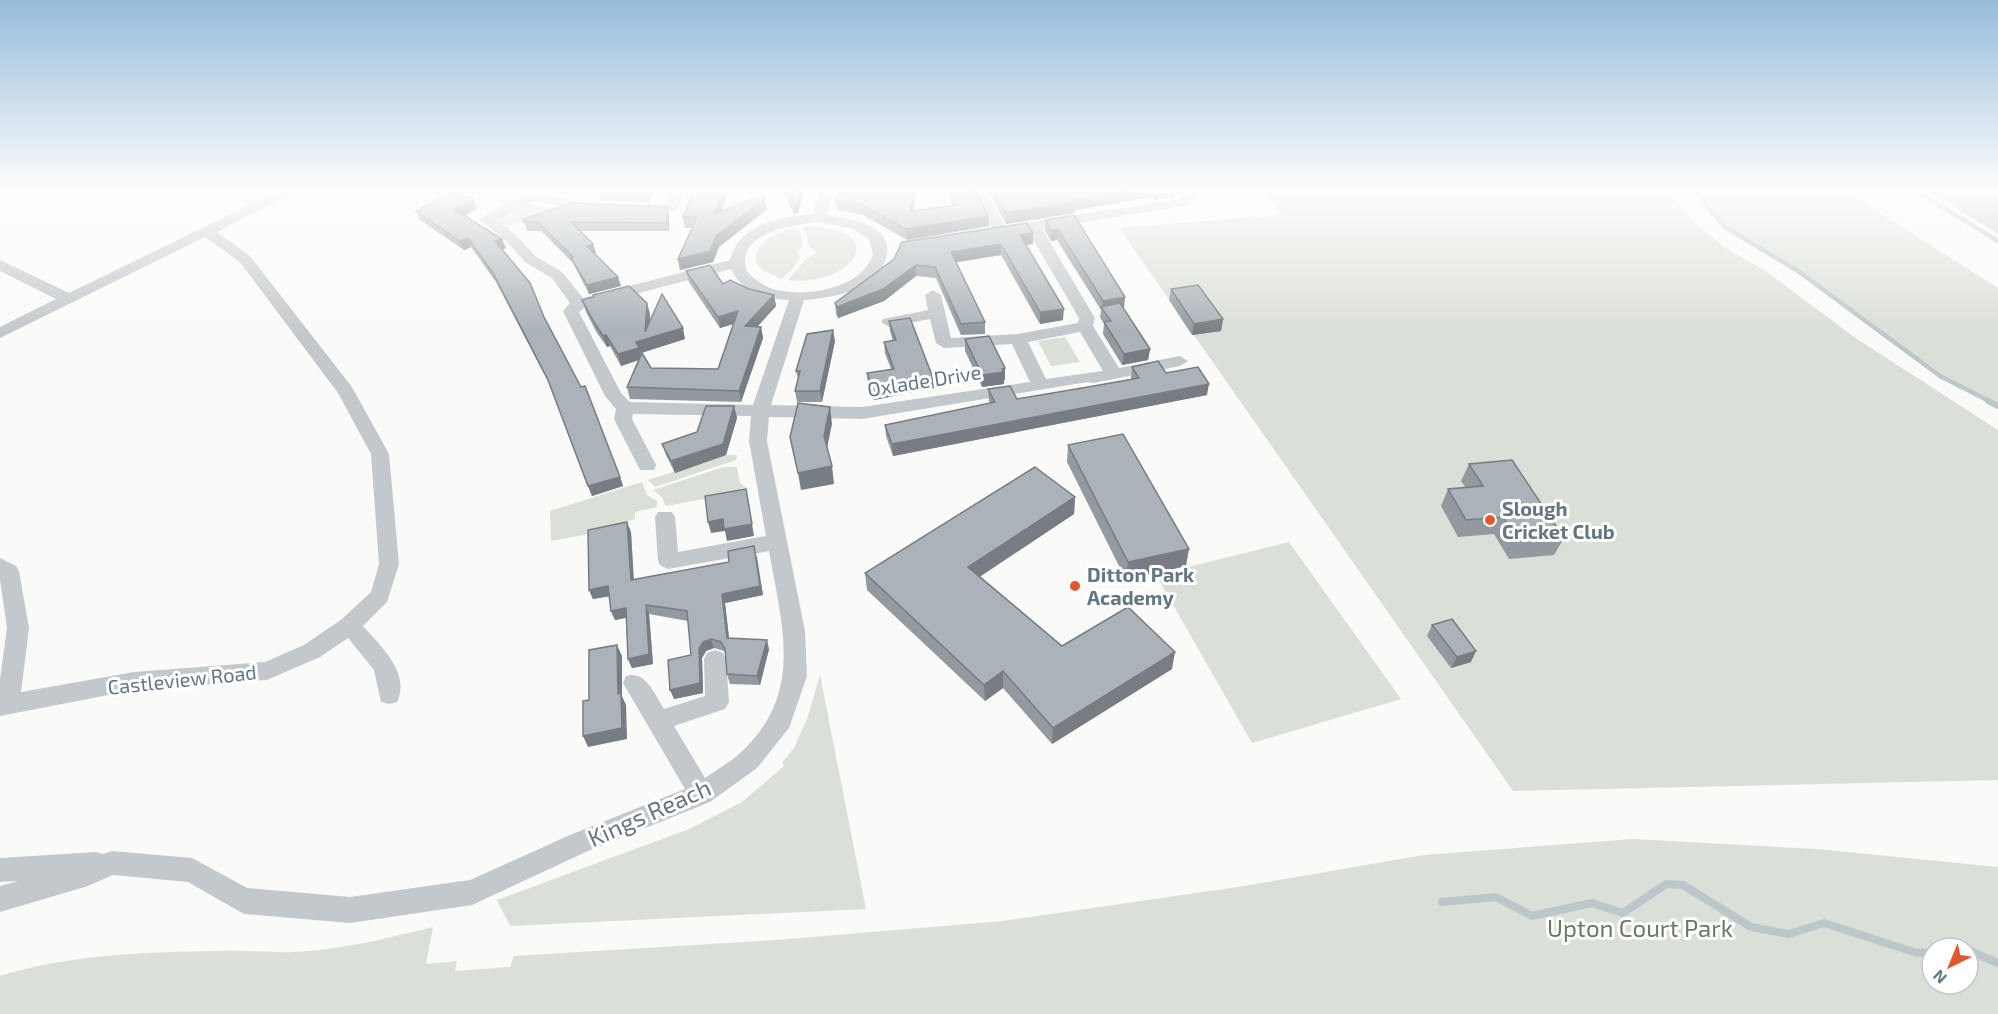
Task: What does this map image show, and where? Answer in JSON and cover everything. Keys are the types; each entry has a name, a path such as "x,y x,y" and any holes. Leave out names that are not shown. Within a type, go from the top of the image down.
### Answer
{"street":[{"path":"0,333 191,238"},
{"name":"Castleview Road","path":"4,705 134,681 267,671 312,651 350,625 380,596 389,564 380,454 346,391 252,268 244,259 216,238"},
{"path":"511,238 530,259 557,275 579,304"},
{"path":"751,238 738,252 736,264 741,274 750,283 764,290 798,296 824,294 847,287 866,276 878,264 886,249 875,238"},
{"path":"1040,238 1087,318 1085,326 1114,374"},
{"path":"647,465 623,419 625,408 614,396 571,311 579,304 707,268 736,264"},
{"path":"0,265 68,299"},
{"path":"933,295 944,343 1018,339 1085,326"},
{"name":"Kings Reach","path":"0,870 112,863 192,870 244,901 350,910 472,892 579,843 701,794 748,761 781,721 796,676 794,631 758,441 761,409 798,296"},
{"path":"889,322 938,313"},
{"path":"1018,339 1040,385"},
{"name":"Oxlade Drive","path":"625,408 761,409 862,413 1114,374 1180,361"},
{"path":"666,517 668,561 776,542"},
{"path":"0,566 9,571 18,628 4,705"},
{"path":"350,625 385,667 389,695"},
{"path":"659,722 717,702 715,660"},
{"path":"634,683 701,794"},
{"name":"Kings Reach","path":"0,898 88,874 112,863"}],"green space":[{"path":"768,238 801,238 802,248 797,251 800,258 793,269 781,279 763,270 756,263 756,255"},
{"path":"807,238 850,238 855,244 855,255 847,266 833,274 813,280 788,280 806,259 817,253 810,247"},
{"path":"1126,238 1713,238 1767,272 1857,339 1998,430 1998,780 1513,791"},
{"path":"1744,238 1920,238 1998,288 1998,406 1940,376 1798,271"},
{"path":"1065,337 1080,362 1051,366 1038,341"},
{"path":"726,455 737,455 736,460 655,487 648,480"},
{"path":"723,467 737,467 740,483 747,488 741,492 666,506 662,497 653,490"},
{"path":"642,482 647,495 657,501 657,507 635,512 635,519 627,521 627,527 551,541 550,511"},
{"path":"1289,542 1401,699 1252,743 1156,575"},
{"path":"820,675 866,909 510,926 497,900 689,829 742,802 784,766 782,763 794,748 807,719"},
{"name":"Upton Court Park","path":"1633,839 1817,849 1998,867 1998,1014 0,1014 0,976 54,963 109,956 166,952 312,951 364,943 433,927 426,964 457,961 455,971 510,967 514,956 776,940 1003,921 1238,887 1424,855"}],"building":[{"path":"468,238 502,239 495,241 530,283 544,317 581,387 585,386 620,477 588,486 548,380 493,273"},
{"path":"554,238 587,238 593,244 587,246 618,277 587,285 571,258 573,257"},
{"path":"687,238 715,238 710,251 678,259"},
{"path":"926,238 1022,238 1064,309 1040,312 1001,244 951,252 985,322 961,324 935,267 916,265 883,289 837,307 835,303 894,259 902,242"},
{"path":"1064,238 1089,238 1125,297 1103,301"},
{"path":"710,265 723,284 730,280 749,289 774,295 745,326 761,327 739,391 627,387 642,353 651,368 718,369 738,311 718,317 686,271"},
{"path":"1198,285 1223,319 1194,324 1171,289"},
{"path":"629,286 647,303 645,332 662,294 683,328 636,342 639,348 618,354 606,335 603,336 582,300"},
{"path":"1120,303 1150,349 1124,354 1104,322 1111,321 1101,307"},
{"path":"910,318 933,378 873,390 867,373 894,369 884,342 896,340 889,321"},
{"path":"833,330 820,391 795,391 800,371 796,371 807,334"},
{"path":"989,336 1005,368 1002,369 1004,372 982,375 965,339"},
{"path":"1158,361 1166,373 1198,367 1209,384 892,444 885,425 995,402 988,389 1010,386 1017,399 1139,378 1132,367"},
{"path":"798,403 830,407 824,436 832,466 798,473 790,437"},
{"path":"706,406 734,406 723,444 671,461 662,444 697,432"},
{"path":"1123,434 1189,549 1128,562 1068,445"},
{"path":"1512,460 1564,538 1518,541 1503,517 1466,520 1448,489 1483,486 1469,464"},
{"path":"1035,467 1075,497 968,567 1062,646 1128,607 1175,652 1053,728 1003,671 984,685 865,573"},
{"path":"746,489 752,524 724,529 723,519 708,522 705,496"},
{"path":"627,522 631,580 729,562 728,551 754,546 760,586 722,594 727,638 767,640 757,676 727,674 725,649 721,642 711,639 703,642 699,649 700,683 670,690 668,660 691,655 687,611 646,605 649,654 628,659 626,608 611,611 608,586 589,590 588,530"},
{"path":"1452,619 1476,651 1457,657 1432,625"},
{"path":"617,645 618,694 621,693 622,728 583,736 583,701 589,700 589,650"}],"waterway":[{"path":"1744,238 1798,271 1940,376 1991,402"},
{"path":"1994,238 1998,241"},
{"path":"1988,401 1998,406"},
{"path":"1442,902 1496,897 1532,916 1592,903 1623,913 1666,884 1683,885 1751,927 1789,934 1824,923 1920,953"},
{"path":"1980,955 1998,963"}],"place":[{"name":"Slough Cricket Club","path":"1490,520"},
{"name":"Ditton Park Academy","path":"1075,586"}]}
